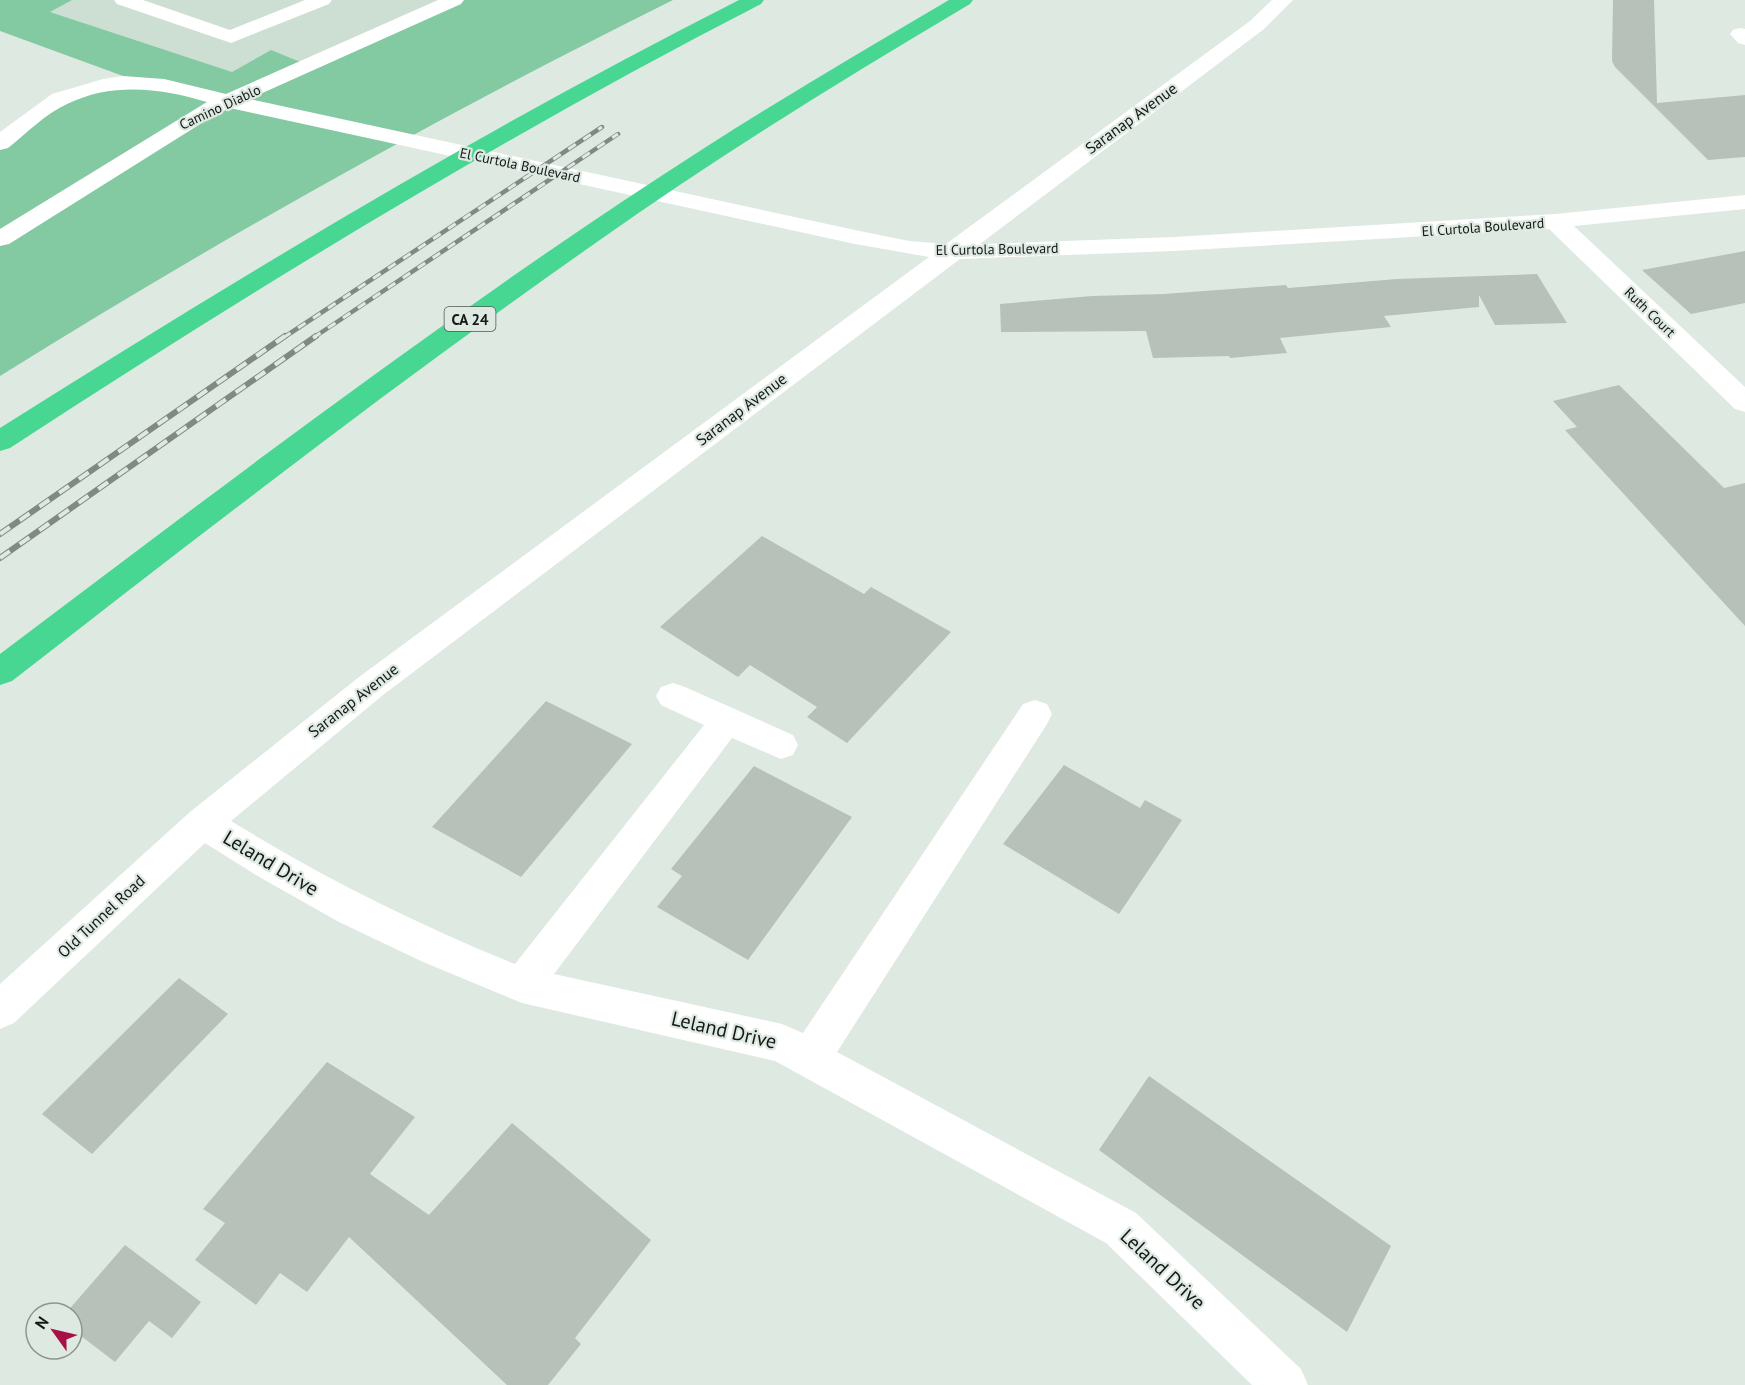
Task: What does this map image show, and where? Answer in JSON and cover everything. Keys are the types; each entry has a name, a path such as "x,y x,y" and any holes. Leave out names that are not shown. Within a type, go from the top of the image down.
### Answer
{"highway":[{"path":"0,441 269,270 420,180 621,67 754,0"},
{"name":"CA 24","path":"0,672 335,417 566,251 758,123 963,0"}],"street":[{"path":"124,0 231,38 322,0"},
{"name":"Camino Diablo","path":"0,239 183,123 351,44 454,0"},
{"name":"Saranap Avenue","path":"203,823 388,672 1257,25 1283,0"},
{"name":"El Curtola Boulevard","path":"0,143 60,99 106,84 136,81 180,86 227,101 855,237 909,248 950,252 1174,244 1555,221 1745,202"},
{"name":"Ruth Court","path":"1555,221 1745,403"},
{"path":"674,696 781,744"},
{"path":"810,1058 1035,714"},
{"path":"522,984 727,720"},
{"name":"Leland Drive","path":"203,823 274,867 352,910 436,950 522,984 783,1043 1121,1228 1285,1385"},
{"name":"Old Tunnel Road","path":"0,1010 203,823"}],"shaded area":[{"path":"72,0 454,0 308,65 271,50 232,72 49,12"}],"green space":[{"path":"0,0 72,0 50,12 232,72 271,50 308,65 454,0 673,0 416,133 248,227 0,376 0,143 60,99 134,80 0,31"}],"building":[{"path":"1613,0 1654,0 1657,103 1745,95 1745,157 1708,160 1615,67 1612,61"},
{"path":"1745,251 1745,303 1691,314 1642,270"},
{"path":"1537,274 1567,323 1495,325 1479,295 1479,307 1384,316 1391,327 1280,338 1287,353 1230,358 1229,356 1153,358 1146,331 1001,332 1000,304 1092,296 1164,294 1286,285 1288,288 1397,279"},
{"path":"1619,385 1724,488 1745,483 1745,626 1565,430 1577,427 1553,401"},
{"path":"762,536 864,594 871,587 951,632 847,743 807,717 817,707 750,665 738,677 660,627"},
{"path":"546,701 632,744 521,877 432,827"},
{"path":"1064,765 1140,808 1145,800 1182,820 1119,914 1003,844"},
{"path":"754,766 852,817 748,960 657,907 682,876 671,869"},
{"path":"179,978 228,1014 92,1154 42,1114"},
{"path":"327,1062 415,1117 370,1174 429,1215 512,1123 651,1240 575,1338 581,1344 548,1385 507,1385 349,1237 307,1292 280,1273 256,1305 195,1260 225,1223 203,1209"},
{"path":"1149,1076 1391,1246 1347,1332 1099,1150"},
{"path":"125,1245 201,1302 172,1338 149,1321 115,1362 84,1338 84,1301 76,1301"}],"railway":[{"path":"283,338 602,127"},
{"path":"313,338 618,134"},
{"path":"0,534 285,336"},
{"path":"0,558 316,336"}]}
